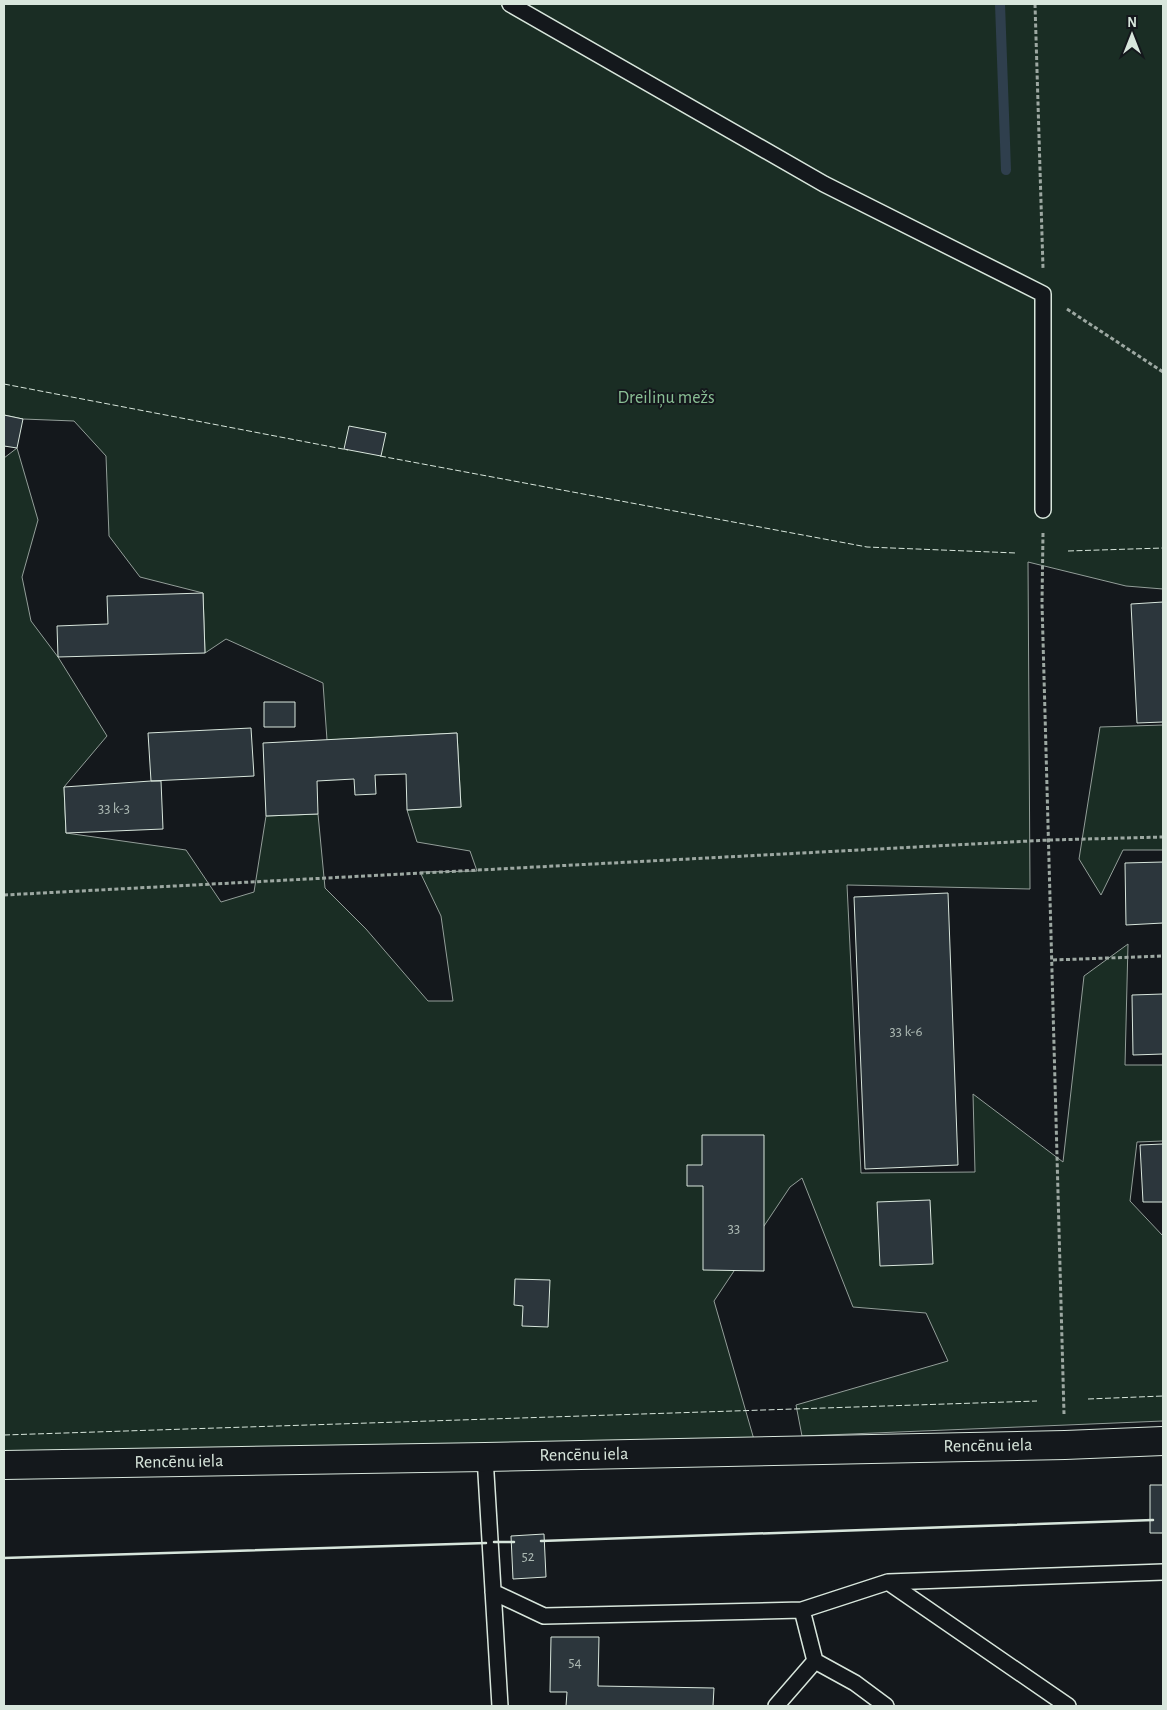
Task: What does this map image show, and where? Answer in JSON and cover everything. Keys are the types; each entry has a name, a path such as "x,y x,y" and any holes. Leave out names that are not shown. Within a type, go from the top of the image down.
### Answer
{"street":[{"name":"Rencēnu iela","path":"4,1465 485,1457 1064,1445 1163,1441"}],"lane":[{"path":"510,4 824,184 1043,294 1043,510"},
{"path":"485,1457 500,1706"},
{"path":"493,1592 544,1616 802,1610 888,1582 1163,1572"},
{"path":"888,1582 1068,1706"},
{"path":"802,1610 815,1662 855,1683 886,1706"},
{"path":"776,1706 815,1662"}],"path":[{"path":"1035,4 1043,294 1163,372"},
{"path":"1043,510 1042,603 1053,960 1064,1445"},
{"path":"4,895 1049,840 1163,837"},
{"path":"1053,960 1163,956"}],"green space":[{"name":"Dreiliņu mežs","path":"4,4 1163,4 1163,589 1126,586 1028,562 1030,889 847,885 861,1173 975,1172 973,1094 1063,1162 1084,976 1128,944 1125,1065 1163,1065 1163,1141 1137,1142 1130,1201 1163,1236 1163,1421 802,1436 796,1405 948,1361 926,1313 853,1307 802,1178 790,1187 714,1301 755,1443 4,1455 4,458 17,448 38,520 22,577 31,621 58,657 107,736 64,787 66,833 186,850 221,902 254,892 266,816 318,814 325,888 366,929 428,1001 453,1001 441,916 420,872 477,871 470,851 417,842 407,810 461,807 457,733 327,740 323,683 226,639 205,653 203,593 140,577 109,536 106,456 74,421 23,419 4,415"},
{"path":"1163,725 1163,850 1123,850 1101,895 1079,859 1100,727"}],"building":[{"path":"4,415 23,419 17,448 4,446"},
{"path":"349,426 386,433 381,456 344,449"},
{"path":"203,593 205,653 58,657 57,626 108,624 107,596"},
{"path":"1163,602 1163,722 1137,723 1131,604"},
{"path":"264,702 295,702 295,727 264,727"},
{"path":"251,728 254,776 151,781 148,733"},
{"path":"457,733 461,807 407,810 406,774 375,775 376,794 355,795 354,779 317,781 318,814 266,816 263,743"},
{"path":"161,781 163,829 66,833 64,787"},
{"path":"1163,862 1163,923 1126,925 1125,863"},
{"path":"948,893 958,1165 865,1169 854,897"},
{"path":"1163,994 1163,1054 1133,1055 1132,995"},
{"path":"702,1135 764,1135 764,1271 703,1270 703,1186 687,1186 687,1165 702,1165"},
{"path":"1163,1144 1163,1202 1143,1202 1140,1145"},
{"path":"930,1200 933,1264 880,1266 877,1202"},
{"path":"515,1279 550,1280 548,1327 522,1326 523,1306 514,1305"},
{"path":"1150,1485 1163,1485 1163,1533 1150,1533"},
{"path":"544,1534 546,1577 513,1579 511,1536"},
{"path":"551,1637 599,1637 598,1686 714,1688 713,1706 566,1706 567,1692 550,1692"}],"waterway":[{"path":"1000,4 1006,170"}],"fence":[{"path":"4,384 348,450"},
{"path":"380,456 867,547 1016,553"},
{"path":"1068,551 1163,548"},
{"path":"1088,1399 1163,1396"},
{"path":"4,1435 1037,1401"}],"wall":[{"path":"541,1541 1153,1520"},
{"path":"494,1542 514,1542"},
{"path":"4,1558 486,1543"}]}
